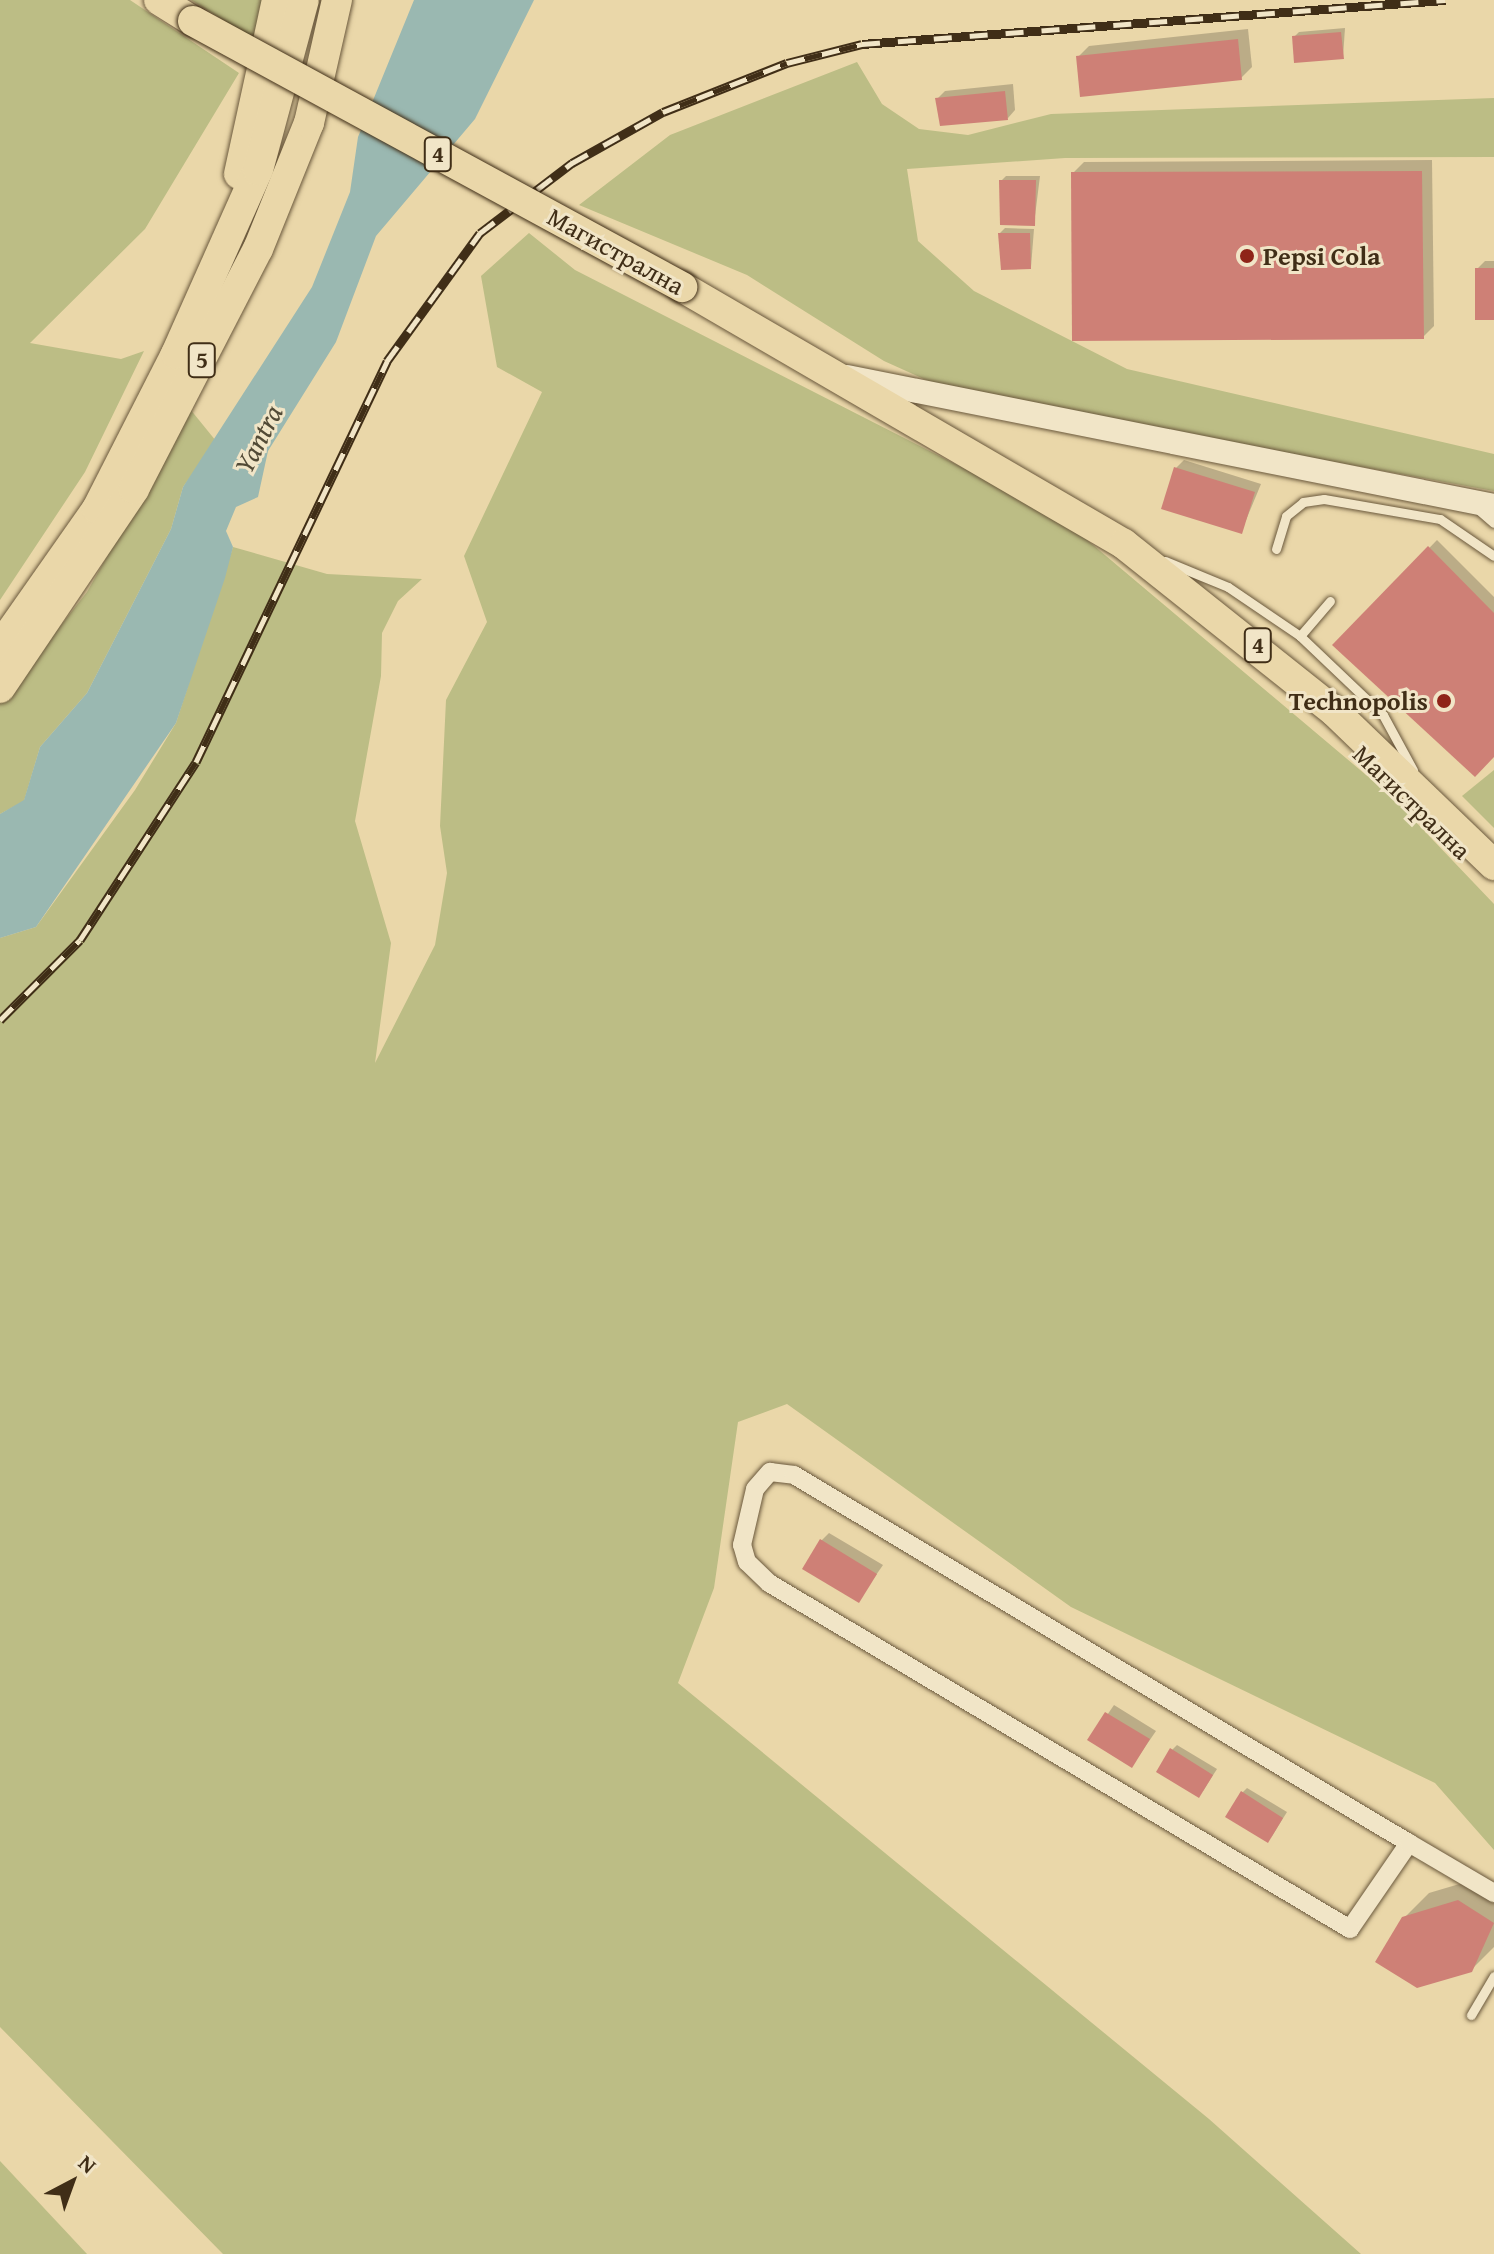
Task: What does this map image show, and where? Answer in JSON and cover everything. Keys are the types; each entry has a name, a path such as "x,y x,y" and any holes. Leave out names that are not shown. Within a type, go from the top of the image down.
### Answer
{"main road":[{"name":"Магистрална","path":"159,0 845,376 1070,509 1124,544 1253,641 1430,801 1494,865"},
{"path":"221,257 277,0"},
{"name":"5","path":"0,647 97,509 221,257 281,103 304,0"},
{"name":"5","path":"0,688 134,489 258,249 309,123 337,0"},
{"name":"Магистрална","path":"1070,509 1327,721 1494,882"}],"street":[{"path":"845,376 1483,504"},
{"path":"1409,1843 1350,1929 769,1583 747,1562 742,1545 755,1489 770,1472 794,1475 1494,1893"}],"lane":[{"path":"1276,549 1286,516 1303,502 1324,499 1440,519 1494,556"},
{"path":"1483,504 1494,523"},
{"path":"1124,544 1228,587 1300,636 1383,715 1430,801"},
{"path":"1300,636 1330,601"},
{"path":"1471,2015 1494,1976"}],"green space":[{"path":"0,0 130,0 239,73 145,229 30,343 121,359 144,351 85,472 0,600"},
{"path":"191,0 263,0 254,39"},
{"path":"857,62 882,104 919,129 968,135 1051,114 1494,98 1494,157 1065,158 907,169 918,241 974,291 1127,369 1494,454 1494,491 955,393 884,361 747,275 579,205 670,135"},
{"path":"529,233 575,270 1061,518 1391,796 1494,904 1494,1850 1435,1783 1071,1607 787,1404 738,1422 714,1588 678,1683 1209,2119 1361,2254 223,2254 0,2027 0,938 36,927 135,790 176,723 233,547 327,574 422,579 398,601 382,633 381,676 355,821 391,943 375,1063 435,945 447,873 440,826 446,700 487,622 464,556 542,392 497,367 481,276"},
{"path":"190,409 216,441 183,487 171,529 87,693 40,747 24,801 0,814 0,703 87,592"},
{"path":"1494,770 1494,828 1462,796"},
{"path":"0,2161 87,2254 0,2254"}],"water":[{"name":"Yantra","path":"414,0 534,0 475,119 376,236 336,342 268,451 258,497 236,507 226,531 233,547 225,578 176,723 36,927 0,938 0,814 24,800 40,747 87,693 171,529 183,487 312,287 350,192 358,137"}],"building":[{"path":"1341,32 1344,59 1294,63 1292,36"},
{"path":"1238,39 1242,80 1080,97 1076,56"},
{"path":"1005,91 1008,120 940,126 935,98"},
{"name":"Pepsi Cola","path":"1422,171 1424,339 1072,341 1071,172"},
{"path":"999,180 1036,180 1035,226 1000,225"},
{"path":"998,233 1030,233 1031,269 1001,270"},
{"path":"1475,268 1494,268 1494,320 1475,320"},
{"path":"1174,467 1255,492 1242,534 1161,509"},
{"name":"Technopolis","path":"1428,546 1494,613 1494,757 1475,777 1332,645"},
{"path":"820,1539 877,1574 859,1603 802,1569"},
{"path":"1105,1712 1150,1739 1132,1768 1087,1740"},
{"path":"1170,1748 1213,1775 1199,1798 1156,1772"},
{"path":"1241,1791 1283,1818 1268,1843 1225,1817"},
{"path":"1458,1900 1494,1923 1472,1972 1417,1988 1375,1962 1402,1917"}],"railway":[{"path":"0,1020 80,940 196,762 387,361 480,233 572,163 663,112 787,63 862,44 1445,0"}],"place":[{"name":"Pepsi Cola","path":"1247,256"},
{"name":"Technopolis","path":"1444,701"}]}
